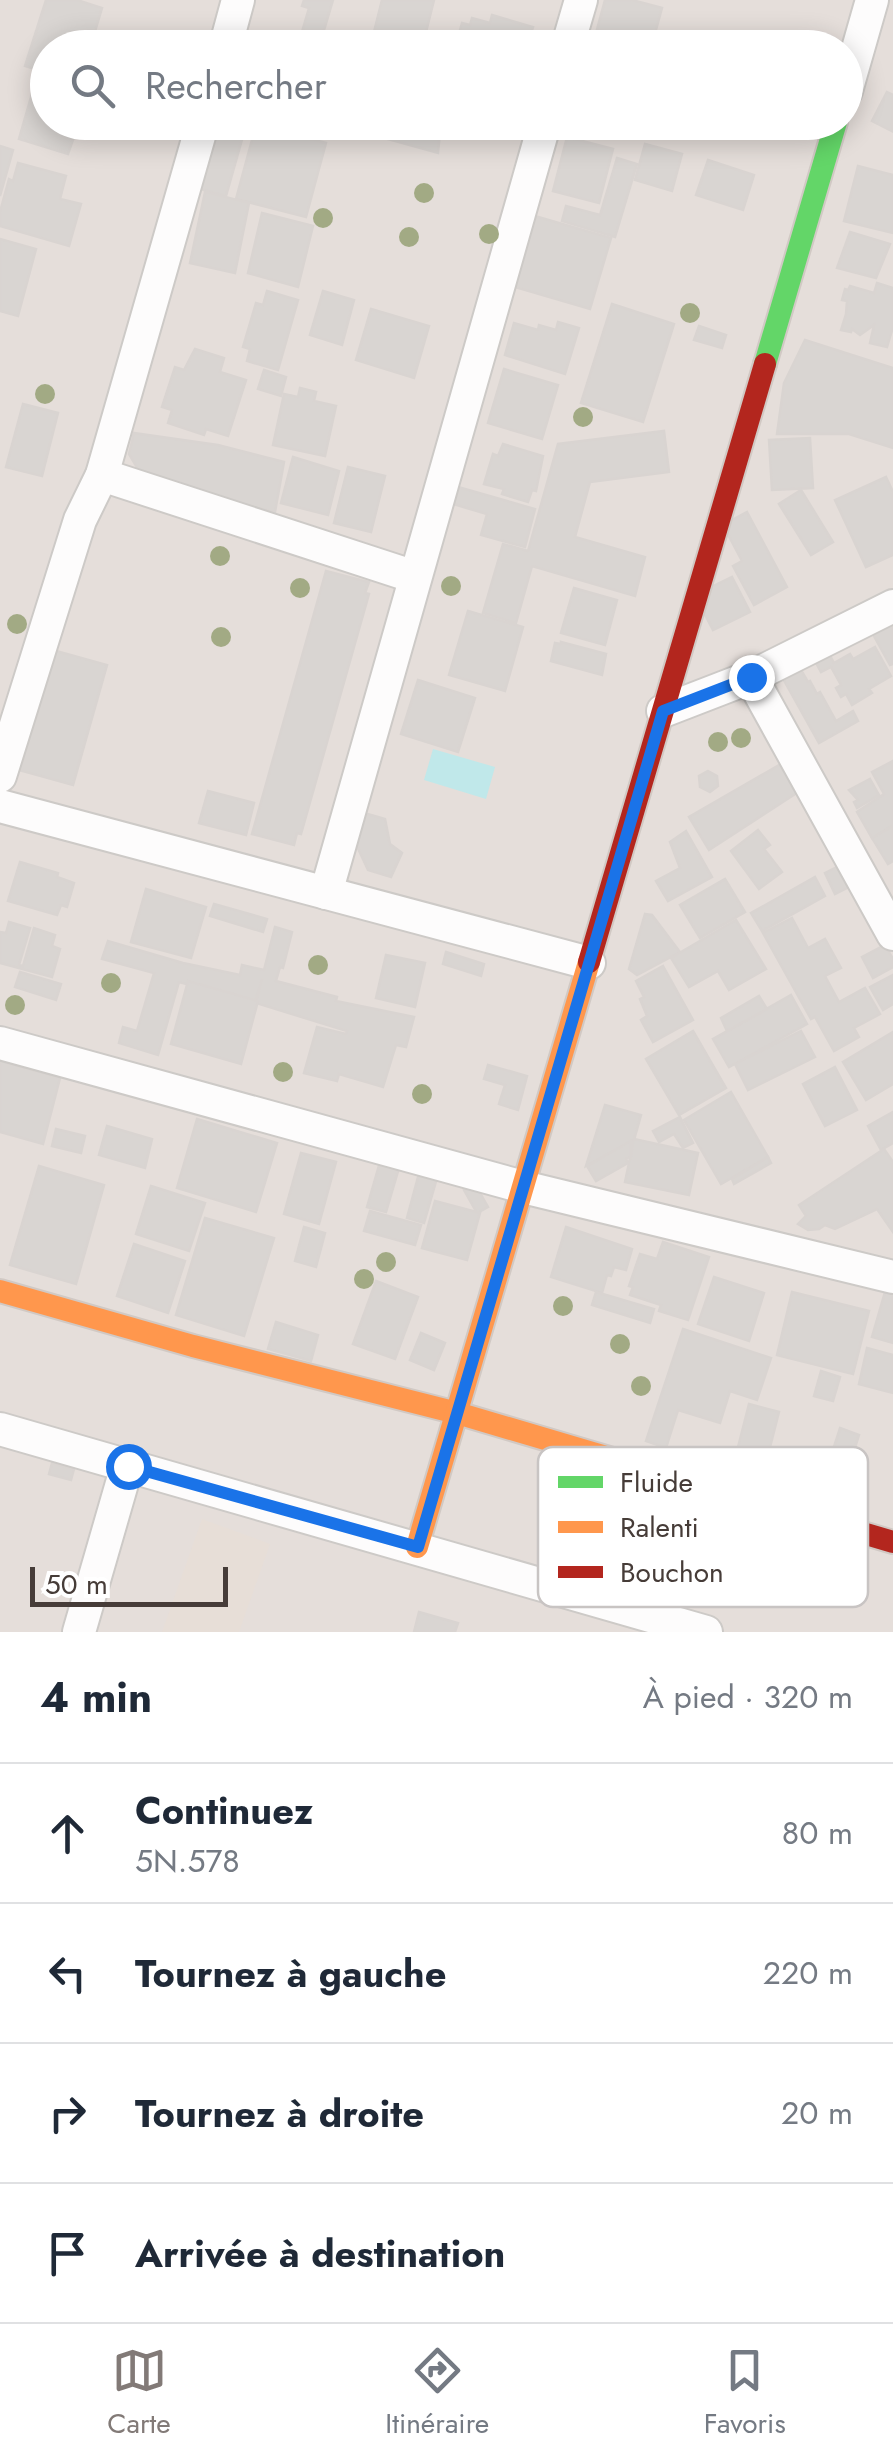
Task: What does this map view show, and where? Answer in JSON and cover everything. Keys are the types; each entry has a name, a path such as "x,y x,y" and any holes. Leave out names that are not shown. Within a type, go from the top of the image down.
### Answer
{"street":[{"path":"230,30 238,0"},
{"path":"572,30 580,0"},
{"path":"863,32 872,0"},
{"path":"0,776 80,520 102,475 198,140"},
{"path":"326,893 541,140"},
{"path":"418,1547 831,140"},
{"path":"102,475 415,577"},
{"path":"663,711 751,677 893,606"},
{"path":"751,677 893,934"},
{"path":"0,806 589,963"},
{"path":"0,1042 524,1187 893,1277"},
{"path":"0,1291 572,1447"},
{"path":"0,1429 538,1582"},
{"path":"78,1632 128,1466"},
{"path":"868,1535 893,1542"},
{"path":"621,1607 706,1632"}],"shaded area":[{"path":"0,0 893,0 893,1632 0,1632"},
{"path":"202,1519 270,1544 239,1632 162,1632"}],"water":[{"path":"433,749 495,767 486,799 424,780"}],"building":[{"path":"46,0 77,0 102,8 95,30 36,30"},
{"path":"304,0 333,0 324,30 303,30 309,8 302,6"},
{"path":"382,0 434,0 426,30 374,30"},
{"path":"605,0 632,0 662,8 656,30 597,30"},
{"path":"492,15 533,27 460,30 462,23 470,25 472,18 490,23"},
{"path":"887,92 893,95 892,131 872,121"},
{"path":"30,100 30,140 73,140 68,154 19,139"},
{"path":"206,140 242,140 226,196 193,187"},
{"path":"252,140 326,143 306,217 236,199"},
{"path":"391,140 439,140 438,153"},
{"path":"566,140 613,149 599,203 553,191"},
{"path":"645,144 682,154 672,191 635,180"},
{"path":"0,146 13,150 0,196"},
{"path":"617,158 637,164 615,237 562,221 566,206 600,215"},
{"path":"708,160 754,175 743,210 696,195"},
{"path":"18,163 66,176 60,199 81,204 69,246 0,226 9,179 13,181"},
{"path":"858,166 893,175 893,233 844,221"},
{"path":"205,192 249,203 235,273 190,263"},
{"path":"521,212 611,238 590,309 501,283"},
{"path":"262,213 313,226 298,287 248,273"},
{"path":"850,232 890,244 876,278 837,268"},
{"path":"0,239 36,249 18,316 0,311"},
{"path":"877,283 893,288 893,327 887,347 870,343 874,325 860,335 852,329 841,330 846,314 847,301 842,300 845,289 850,286 874,293"},
{"path":"267,291 298,300 278,370 247,361 250,349 243,347 256,303 263,305"},
{"path":"323,291 354,300 342,345 310,335"},
{"path":"612,304 674,324 643,422 581,403"},
{"path":"371,309 429,326 414,378 356,360"},
{"path":"558,322 579,328 565,374 505,355 514,323 556,330"},
{"path":"699,326 726,335 722,348 694,340"},
{"path":"805,340 893,368 893,448 849,434 777,434 784,383"},
{"path":"195,349 224,358 220,372 246,380 228,436 206,429 204,435 168,423 172,410 162,407 175,367 184,370"},
{"path":"504,369 558,385 542,439 488,423"},
{"path":"264,370 286,377 281,396 258,389"},
{"path":"300,388 316,392 314,401 336,406 325,456 273,445 284,394 298,397"},
{"path":"23,404 58,413 42,476 6,467"},
{"path":"664,431 669,472 590,482 575,537 645,557 635,596 532,566 516,623 483,613 503,544 528,551 558,444"},
{"path":"134,433 218,445 284,462 275,512 145,481 129,454"},
{"path":"810,438 813,488 772,490 769,440"},
{"path":"503,444 543,456 536,491 532,490 528,502 484,484 493,454 498,456"},
{"path":"293,457 339,471 328,515 281,503"},
{"path":"348,467 385,476 371,532 334,523"},
{"path":"886,477 893,492 893,555 866,567 835,500"},
{"path":"458,487 535,509 525,547 481,535 487,514 453,504"},
{"path":"801,490 833,542 811,555 779,504"},
{"path":"747,512 787,587 754,605 733,566 742,561 723,525"},
{"path":"326,571 369,582 365,593 369,594 301,834 297,833 294,845 252,834"},
{"path":"732,577 750,612 713,630 695,595"},
{"path":"574,588 617,600 605,645 561,633"},
{"path":"468,611 523,627 505,691 449,675"},
{"path":"893,614 893,664 890,665 869,627"},
{"path":"555,643 606,654 602,675 551,661"},
{"path":"875,647 891,676 852,705 846,694 841,697 836,688 841,685 831,667 821,672 814,659 828,652 834,663 850,654 853,659"},
{"path":"49,649 107,665 73,785 15,769"},
{"path":"798,665 817,694 820,692 836,721 853,711 858,721 819,743 781,675"},
{"path":"418,680 475,698 458,752 401,734"},
{"path":"893,761 893,825 872,838 857,812 884,794 872,772"},
{"path":"781,764 798,792 709,850 689,817"},
{"path":"708,771 717,776 718,786 710,792 700,787 699,776"},
{"path":"870,779 879,795 857,808 854,802 858,800 849,790"},
{"path":"208,791 254,803 246,835 199,823"},
{"path":"364,813 385,819 390,844 402,853 391,877 368,870 355,842"},
{"path":"893,826 893,861 888,864 872,838"},
{"path":"758,830 770,845 764,849 782,872 759,889 731,851"},
{"path":"686,831 712,877 668,901 656,881 680,868 670,842"},
{"path":"20,862 58,873 57,877 74,883 67,907 61,905 57,915 8,901"},
{"path":"841,865 851,886 835,894 825,873"},
{"path":"815,877 825,896 762,931 751,913"},
{"path":"725,879 745,912 700,938 680,905"},
{"path":"146,889 206,907 191,958 131,942"},
{"path":"214,904 267,919 263,932 210,916"},
{"path":"645,914 652,915 680,952 637,975 629,969"},
{"path":"792,918 808,948 825,939 841,968 825,976 839,1002 865,988 880,1014 854,1028 859,1037 834,1051 815,1017 811,1019 763,933"},
{"path":"736,920 766,969 729,990 718,971 689,987 671,958"},
{"path":"9,922 30,928 19,965 23,966 34,928 55,935 52,946 60,949 52,977 0,963 0,932 6,933"},
{"path":"275,927 292,932 276,981 337,997 336,1001 414,1017 406,1047 396,1045 383,1087 339,1074 337,1081 304,1073 317,1027 346,1034 347,1031 256,1003 262,979 255,1002 179,982 158,1055 119,1043 123,1027 137,1031 154,973 102,959 108,941 240,975 242,965 264,970"},
{"path":"885,945 893,967 873,978 862,957"},
{"path":"446,952 484,964 481,976 443,964"},
{"path":"386,955 425,963 415,1007 376,998"},
{"path":"663,966 693,1020 653,1042 641,1020 647,1016 636,981"},
{"path":"20,972 61,984 56,1000 15,987"},
{"path":"893,975 893,1004 883,1010 870,987"},
{"path":"188,981 258,1001 241,1064 171,1044"},
{"path":"791,995 807,1024 729,1067 713,1039"},
{"path":"759,996 767,1009 727,1031 721,1018"},
{"path":"693,1031 726,1088 679,1115 646,1059"},
{"path":"801,1031 815,1057 748,1090 735,1064"},
{"path":"893,1032 893,1084 866,1100 843,1062"},
{"path":"0,1061 60,1078 43,1144 0,1132"},
{"path":"488,1065 527,1076 518,1110 499,1104 505,1085 484,1079"},
{"path":"835,1067 857,1110 825,1126 803,1084"},
{"path":"731,1092 768,1157 721,1184 684,1120"},
{"path":"605,1105 641,1115 634,1140 586,1166"},
{"path":"893,1112 893,1143 881,1150 868,1126"},
{"path":"680,1117 693,1143 683,1148 674,1134 659,1142 653,1131"},
{"path":"197,1119 277,1143 256,1212 177,1188"},
{"path":"107,1126 152,1139 145,1168 99,1155"},
{"path":"56,1129 85,1136 81,1153 52,1146"},
{"path":"634,1139 698,1153 689,1195 625,1182"},
{"path":"631,1141 628,1163 596,1181 587,1166"},
{"path":"884,1149 893,1162 893,1232 877,1209 835,1229 825,1225 808,1230 798,1224 806,1216 799,1205"},
{"path":"301,1153 336,1162 319,1224 284,1214"},
{"path":"382,1155 401,1161 386,1212 367,1207"},
{"path":"768,1157 771,1163 734,1184 732,1179"},
{"path":"39,1166 104,1185 76,1284 10,1265"},
{"path":"421,1166 439,1171 424,1223 407,1218"},
{"path":"475,1184 488,1207 477,1213 464,1190"},
{"path":"151,1186 205,1203 189,1251 136,1234"},
{"path":"435,1201 480,1213 467,1260 422,1248"},
{"path":"370,1211 421,1225 415,1245 364,1231"},
{"path":"205,1218 274,1238 244,1336 176,1315"},
{"path":"304,1227 325,1233 316,1267 295,1261"},
{"path":"566,1227 632,1249 626,1270 614,1267 611,1276 607,1275 602,1293 551,1277"},
{"path":"663,1242 709,1257 688,1320 659,1311 661,1305 630,1295 633,1287 629,1286 640,1254 657,1259"},
{"path":"134,1244 185,1261 168,1313 117,1296"},
{"path":"714,1277 764,1293 749,1341 698,1324"},
{"path":"376,1281 418,1297 395,1359 353,1344"},
{"path":"596,1292 654,1309 650,1323 592,1305"},
{"path":"792,1292 869,1311 853,1374 777,1355"},
{"path":"885,1292 893,1294 893,1343 872,1337"},
{"path":"276,1322 318,1335 311,1361 268,1349"},
{"path":"683,1329 771,1358 757,1400 730,1391 720,1423 678,1410 666,1447 646,1441"},
{"path":"421,1333 445,1343 434,1370 410,1360"},
{"path":"867,1348 893,1355 893,1393 859,1384"},
{"path":"821,1371 840,1377 833,1401 814,1396"},
{"path":"749,1404 779,1412 770,1447 738,1447"},
{"path":"840,1428 859,1435 855,1447 834,1447"},
{"path":"52,1463 74,1469 71,1480 49,1474"},
{"path":"419,1612 458,1623 455,1632 414,1632"}],"traffic: fast":[{"path":"765,364 831,140"}],"traffic: slow":[{"path":"417,1547 589,962"},
{"path":"0,1291 572,1447"}],"traffic: jam":[{"path":"589,962 765,364"},
{"path":"868,1535 893,1542"}],"route":[{"path":"128,1466 418,1547 663,711 751,677"}]}
